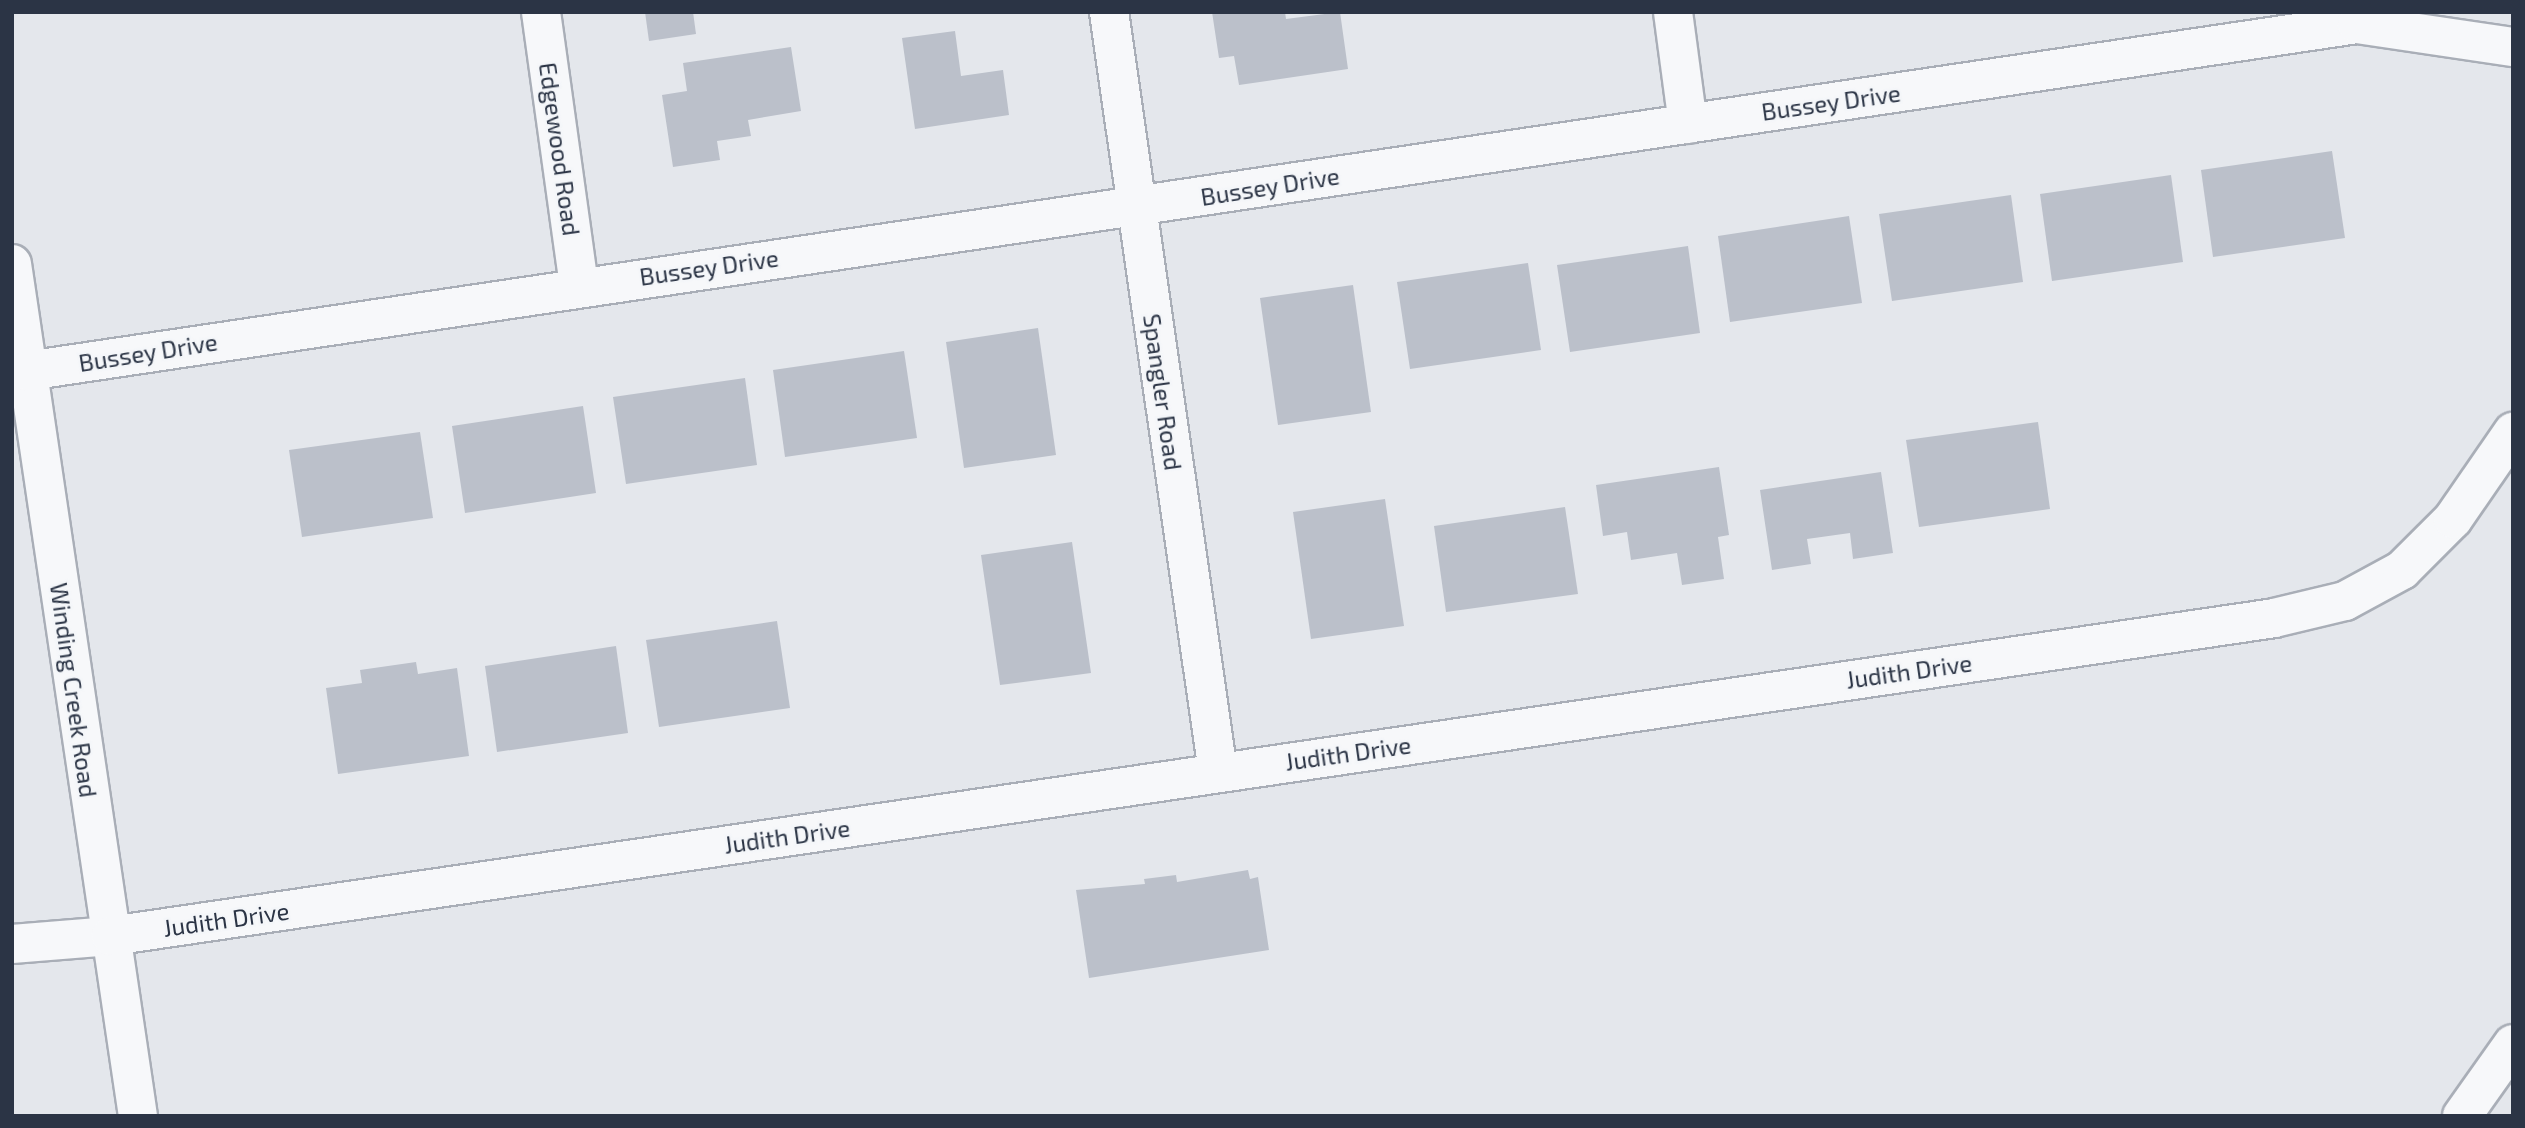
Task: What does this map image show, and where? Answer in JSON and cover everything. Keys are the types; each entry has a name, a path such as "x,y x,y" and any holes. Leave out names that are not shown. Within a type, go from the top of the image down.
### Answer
{"street":[{"name":"Edgewood Road","path":"541,12 579,285"},
{"name":"Spangler Road","path":"1109,12 1218,772"},
{"path":"1673,12 1688,124"},
{"name":"Bussey Drive","path":"27,370 579,285 1136,207 2357,24 2513,47"},
{"name":"Winding Creek Road","path":"12,264 138,1116"},
{"name":"Judith Drive","path":"12,944 111,936 2260,620 2344,601 2402,570 2453,519 2513,432"},
{"path":"2462,1116 2513,1044"}],"building":[{"path":"645,12 693,12 696,34 649,41"},
{"path":"1212,12 1285,12 1286,19 1340,12 1348,69 1239,85 1234,56 1219,58"},
{"path":"955,31 961,76 1003,70 1009,115 915,129 902,38"},
{"path":"791,47 801,111 748,120 751,136 717,141 720,160 673,167 662,95 687,91 683,63"},
{"path":"2332,151 2345,238 2213,257 2201,170"},
{"path":"2171,175 2183,262 2052,281 2040,194"},
{"path":"2011,195 2023,282 1892,301 1879,214"},
{"path":"1849,216 1862,303 1730,322 1718,236"},
{"path":"1688,246 1700,333 1570,352 1557,265"},
{"path":"1528,263 1541,350 1410,369 1397,282"},
{"path":"1353,285 1371,412 1278,425 1260,298"},
{"path":"1038,328 1056,455 964,468 946,342"},
{"path":"904,351 917,438 785,457 773,370"},
{"path":"745,378 757,465 626,484 613,397"},
{"path":"583,406 596,493 465,513 452,426"},
{"path":"2038,422 2050,509 1919,527 1906,440"},
{"path":"420,432 433,518 302,537 289,450"},
{"path":"1719,467 1729,535 1718,537 1724,579 1682,585 1677,553 1631,560 1627,532 1603,536 1596,485"},
{"path":"1881,472 1893,553 1853,559 1850,533 1807,539 1811,564 1772,570 1760,490"},
{"path":"1385,499 1404,626 1311,639 1293,512"},
{"path":"1565,507 1578,594 1446,612 1434,526"},
{"path":"1072,542 1091,673 1000,685 981,555"},
{"path":"777,621 790,708 659,727 646,640"},
{"path":"616,646 628,733 497,752 485,666"},
{"path":"416,662 418,674 457,668 469,756 338,774 326,688 362,683 360,670"},
{"path":"1248,870 1250,879 1258,877 1269,950 1089,978 1076,890 1145,884 1144,879 1176,875 1177,882"}]}
